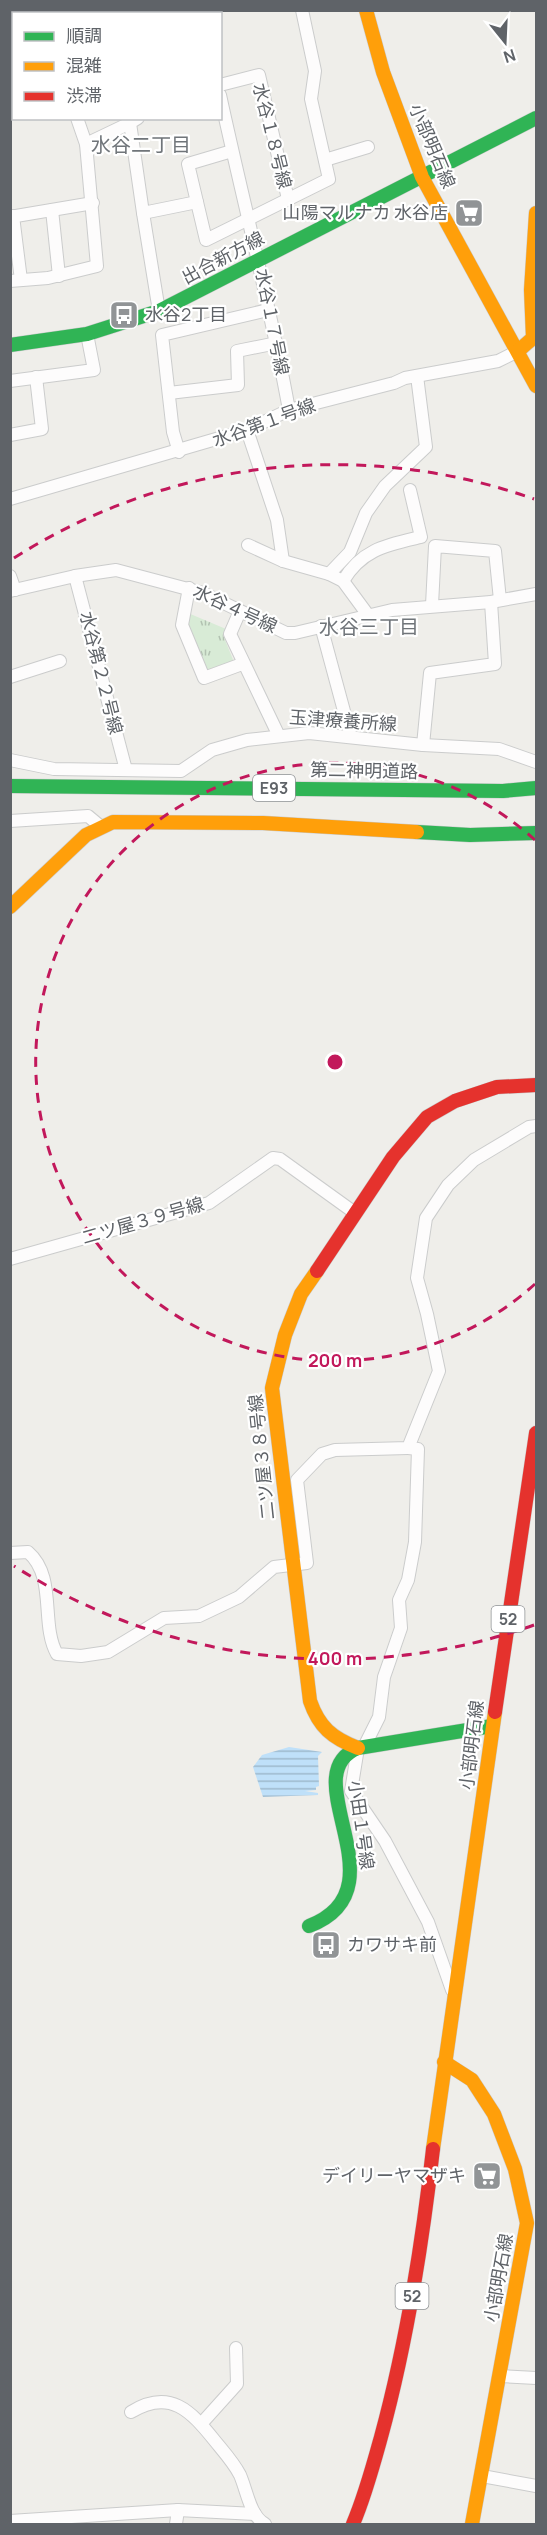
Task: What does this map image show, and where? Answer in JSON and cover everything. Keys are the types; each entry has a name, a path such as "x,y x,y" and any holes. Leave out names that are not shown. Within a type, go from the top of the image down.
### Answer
{"main road":[{"name":"小部明石線","path":"366,10 383,72 422,177 537,386"},
{"name":"出合新方線","path":"10,345 87,334 159,311 537,118"},
{"path":"518,351 533,338 535,323 531,290 537,213"},
{"name":"第二神明道路","path":"10,786 503,791 537,788"},
{"name":"第二神明道路","path":"10,799 504,804 537,801"},
{"path":"10,907 86,835 100,826 113,822 178,821 373,827 470,835 537,833"},
{"name":"二ツ屋３８号線","path":"361,1748 332,1738 318,1725 310,1701 272,1388 285,1335 301,1294 393,1157 427,1117 455,1101 497,1087 537,1084"},
{"name":"小部明石線","path":"353,2524 363,2500 394,2390 421,2251 444,2062 492,1726 530,1512 537,1433"},
{"name":"小田１号線","path":"309,1926 331,1917 340,1909 351,1881 335,1772 336,1763 346,1752 492,1726"},
{"name":"小部明石線","path":"444,2062 474,2080 498,2125 522,2191 527,2223 501,2376 472,2524"}],"street":[{"path":"232,152 188,164 206,240 329,179 311,99 315,71 302,10"},
{"name":"水谷１８号線","path":"222,84 259,75 288,199"},
{"name":"水谷１７号線","path":"222,104 248,219 260,260 289,410"},
{"path":"78,120 86,144 93,203 97,266 59,276 16,280 12,216 93,203"},
{"path":"86,144 134,121 143,213 159,311"},
{"path":"325,160 368,147"},
{"path":"143,213 197,202"},
{"path":"52,210 59,276"},
{"path":"179,452 173,432 162,335 268,310"},
{"path":"10,381 94,370 87,334"},
{"path":"170,393 238,385 237,351 277,343"},
{"name":"水谷第１号線","path":"10,499 179,452 247,430 289,410 417,376 498,361 518,351"},
{"path":"329,574 350,552 366,513 385,486 426,447 417,376"},
{"path":"10,435 42,429 36,377"},
{"path":"247,430 278,520 283,561"},
{"path":"343,581 352,565 381,546 421,537 410,490"},
{"path":"248,545 283,561 329,574 343,581 368,615"},
{"path":"423,745 430,673 495,664 495,551 435,546 432,605"},
{"name":"水谷４号線","path":"13,591 75,576 116,570 189,588 286,633 368,615 432,605 496,601 537,594"},
{"path":"10,576 13,591"},
{"name":"水谷第２２号線","path":"75,576 126,770"},
{"path":"189,588 182,625 204,678 242,664"},
{"path":"240,611 230,634 242,664 278,735"},
{"path":"321,626 351,737"},
{"path":"10,676 60,661"},
{"name":"玉津療養所線","path":"10,760 54,769 181,771 212,750 278,735 309,733 423,745 499,749 537,762"},
{"path":"10,821 88,816 100,826"},
{"path":"408,1448 439,1371 428,1314 417,1278 426,1218 448,1185 474,1160 537,1125"},
{"name":"二ツ屋３９号線","path":"10,1258 209,1203 273,1158 280,1159 355,1213"},
{"path":"13,1552 28,1552 39,1568 45,1588 50,1642 57,1654 81,1656 108,1652 164,1618 199,1616 239,1597 274,1567 307,1563 297,1480 322,1454 335,1450 418,1449 415,1542 408,1580 399,1600 401,1628 384,1677 379,1717 361,1748 351,1791 385,1841 428,1922 454,1996"},
{"path":"201,2424 237,2384 236,2348"},
{"path":"501,2376 537,2378"},
{"path":"130,2412 155,2402 173,2403 188,2409 236,2467 255,2514 265,2524"},
{"path":"482,2476 537,2486"},
{"path":"10,2521 178,2510 255,2514"},
{"path":"176,2524 178,2510"}],"green space":[{"path":"188,613 226,629 223,635 234,662 204,671 187,626"}],"water":[{"path":"289,1747 322,1752 318,1756 319,1786 316,1790 305,1791 318,1793 318,1795 263,1797 253,1767 262,1755"}],"traffic: fast":[{"path":"10,345 87,334 159,311 536,118"},
{"path":"10,786 503,791 536,788"},
{"path":"417,832 470,835 536,833"},
{"path":"309,1926 336,1909 348,1886 349,1861 336,1782 341,1762 358,1748 492,1726"}],"traffic: slow":[{"path":"366,10 383,72 422,177 536,386"},
{"path":"518,351 533,338 531,290 536,213"},
{"path":"10,907 86,835 113,822 263,823 417,832"},
{"path":"317,1271 301,1294 285,1335 272,1388 310,1701 322,1725 334,1736 358,1748"},
{"path":"433,2149 495,1712"},
{"path":"444,2062 472,2080 494,2114 515,2169 527,2223 472,2524"}],"traffic: jam":[{"path":"317,1271 393,1157 427,1117 455,1101 497,1087 536,1085"},
{"path":"495,1712 536,1433"},
{"path":"353,2524 372,2470 399,2366 419,2258 433,2149"}],"place":[{"name":"山陽マルナカ 水谷店","path":"469,213"},
{"name":"水谷2丁目","path":"124,315"},
{"name":"カワサキ前","path":"326,1945"},
{"name":"デイリーヤマザキ","path":"487,2176"}],"district":[{"name":"水谷二丁目","path":"141,145"},
{"name":"水谷三丁目","path":"369,627"}]}
